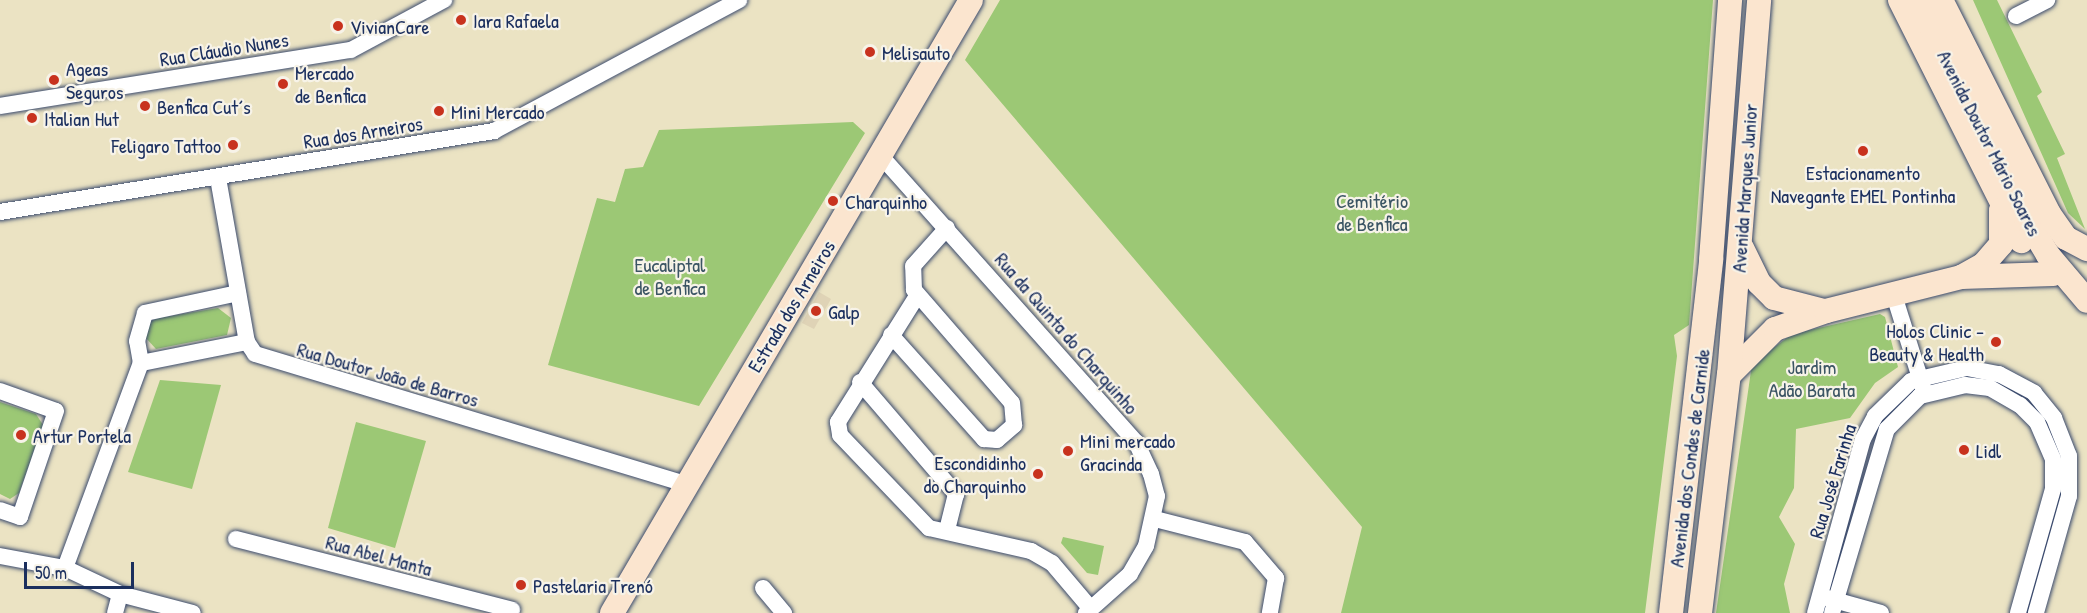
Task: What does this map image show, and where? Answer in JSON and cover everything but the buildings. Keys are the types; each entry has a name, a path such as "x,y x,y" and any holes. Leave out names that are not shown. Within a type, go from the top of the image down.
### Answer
{"main road":[{"name":"Estrada dos Arneiros","path":"612,613 685,484 881,156 971,0"},
{"name":"Avenida Marques Junior","path":"1707,304 1730,0"},
{"name":"Avenida Marques Junior","path":"1729,375 1759,0"},
{"path":"1900,0 2001,209 2026,248 2087,301"},
{"name":"Avenida Doutor Mário Soares","path":"1918,0 2023,213 2062,277"},
{"name":"Avenida Doutor Mário Soares","path":"1941,0 2042,200 2066,238 2087,249"},
{"path":"1960,0 2008,105 2042,200"},
{"path":"1961,278 1983,265 2001,244 2001,209"},
{"path":"1741,245 1767,292 1786,304 1826,311"},
{"path":"1729,375 1775,329 1826,311 1893,292 1961,278 2062,277"},
{"name":"Avenida dos Condes de Carnide","path":"1671,613 1707,304"},
{"name":"Avenida dos Condes de Carnide","path":"1700,613 1729,375"}],"street":[{"name":"Rua Cláudio Nunes","path":"0,106 351,50 444,0"},
{"name":"Rua dos Arneiros","path":"0,212 494,131 739,0"},
{"path":"2016,16 2047,0"},
{"name":"Rua da Quinta do Charquinho","path":"881,156 1136,441 1156,496 1155,519 1130,574 1088,611"},
{"path":"141,363 246,342 218,178"},
{"path":"891,335 980,436 992,441 1009,431 1016,418 1012,403 917,296 914,266 947,228"},
{"path":"1893,292 1917,378 1926,394"},
{"path":"65,568 141,363 137,341 146,313 238,293"},
{"path":"917,296 860,382 838,422 840,435 929,528 947,529 1031,551 1052,563 1088,611"},
{"name":"Rua Doutor João de Barros","path":"246,342 255,354 295,370 685,484"},
{"name":"Rua José Farinha","path":"1823,608 1868,430 1886,403 1917,378 1950,369 1984,370 2034,393 2054,418 2069,456 2036,613"},
{"path":"860,382 956,494 947,529"},
{"name":"Rua José Farinha","path":"1823,608 1882,438 1902,409 1926,394 1977,386 2001,393 2029,413 2053,459 2057,507 2018,613"},
{"path":"0,391 56,411 20,517 0,510"},
{"path":"1155,519 1245,542 1276,578 1270,613"},
{"name":"Rua Abel Manta","path":"236,539 512,610"},
{"path":"0,556 65,568 120,594 192,613"},
{"path":"763,588 784,613"},
{"path":"115,613 120,594"},
{"path":"1823,608 1881,613"}],"shaded area":[{"name":"Galp","path":"819,292 831,299 814,329 802,323"}],"green space":[{"name":"Cemitério de Benfica","path":"1000,0 1713,0 1689,325 1674,335 1677,356 1645,613 1341,613 1362,527 965,60"},
{"path":"1973,0 1997,0 2042,92 2037,96 2065,154 2057,158 2085,229 2068,213"},
{"name":"Eucaliptal de Benfica","path":"853,122 865,133 699,406 548,365 597,198 615,202 625,169 643,167 659,130"},
{"path":"218,308 231,318 227,335 156,349 145,337 149,322 158,318"},
{"name":"Jardim Adão Barata","path":"1880,314 1885,317 1898,367 1875,383 1850,418 1796,429 1794,488 1779,517 1795,544 1784,584 1790,613 1716,613 1752,364 1792,334"},
{"path":"160,380 221,385 192,489 128,472"},
{"path":"0,402 36,414 43,425 19,493 10,499 0,494"},
{"path":"356,422 426,441 395,548 328,528"},
{"path":"1063,537 1104,546 1098,575 1087,573 1061,543"}],"place":[{"name":"Iara Rafaela","path":"461,20"},
{"name":"VivianCare","path":"338,26"},
{"name":"Melisauto","path":"870,52"},
{"name":"Ageas Seguros","path":"54,80"},
{"name":"Mercado de Benfica","path":"283,84"},
{"name":"Benfica Cut´s","path":"145,106"},
{"name":"Mini Mercado","path":"439,111"},
{"name":"Italian Hut","path":"32,118"},
{"name":"Feligaro Tattoo","path":"233,145"},
{"name":"Estacionamento Navegante EMEL Pontinha","path":"1863,151"},
{"name":"Charquinho","path":"833,201"},
{"name":"Galp","path":"816,311"},
{"name":"Holos Clinic - Beauty & Health","path":"1996,342"},
{"name":"Artur Portela","path":"21,435"},
{"name":"Lidl","path":"1964,450"},
{"name":"Mini mercado Gracinda","path":"1068,451"},
{"name":"Escondidinho do Charquinho","path":"1038,474"},
{"name":"Pastelaria Trenó","path":"521,585"}]}
